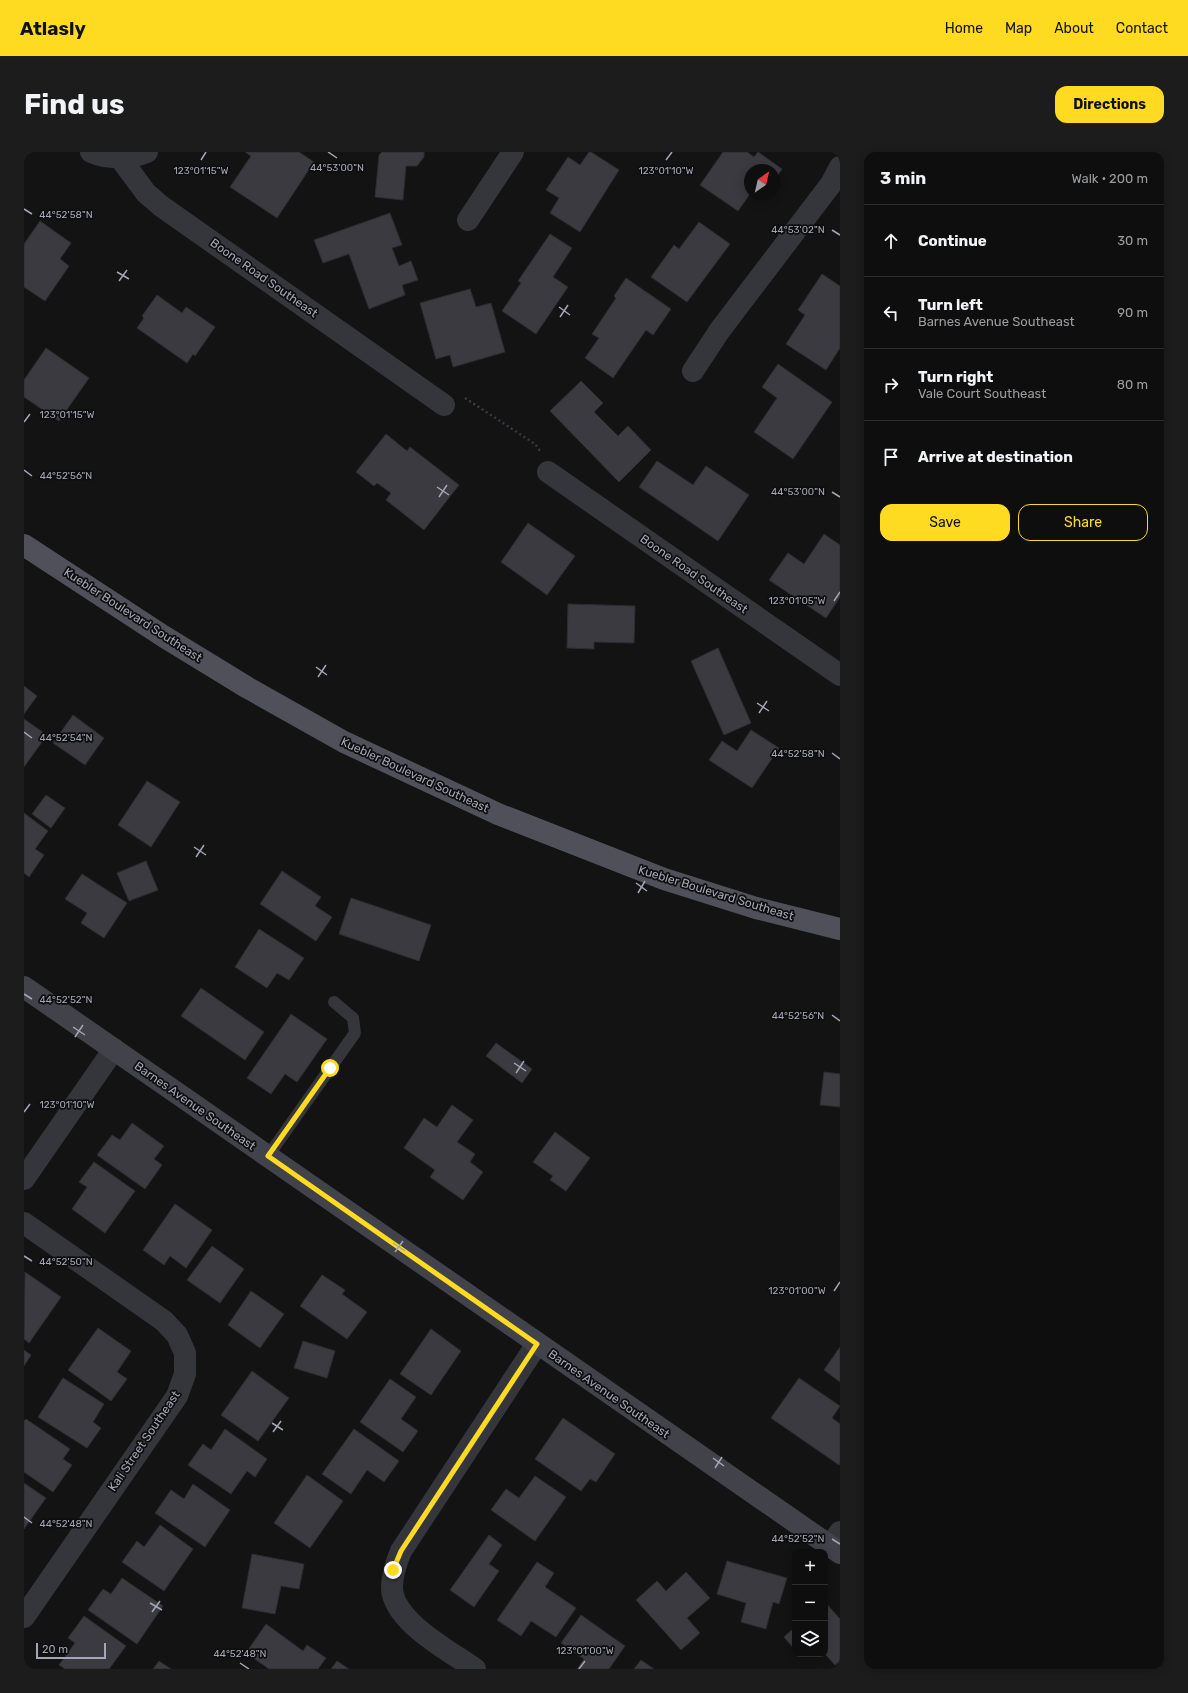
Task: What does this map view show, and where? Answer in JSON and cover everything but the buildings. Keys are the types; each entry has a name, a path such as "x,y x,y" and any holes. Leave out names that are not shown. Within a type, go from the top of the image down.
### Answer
{"main road":[{"name":"Kuebler Boulevard Southeast","path":"24,545 163,636 248,688 344,742 498,814 664,880 756,908 840,929"}],"street":[{"path":"91,152 98,155 120,158 147,152"},
{"path":"468,220 514,152"},
{"name":"Boone Road Southeast","path":"120,158 146,193 161,206 444,405"},
{"path":"693,371 720,330 831,184 840,167"},
{"name":"Boone Road Southeast","path":"548,472 840,675"},
{"name":"Barnes Avenue Southeast","path":"24,987 537,1344 837,1544"},
{"path":"24,1179 114,1049"},
{"name":"Kali Street Southeast","path":"24,1223 164,1321 178,1334 184,1353 186,1374 176,1396 24,1617"},
{"path":"475,1669 414,1627 398,1609 392,1588 393,1570 401,1551 537,1344"}],"lane":[{"path":"268,1156 355,1033 353,1018 334,1002"}],"path":[{"path":"444,405 460,398 468,399 538,446 548,472"}],"route":[{"path":"330,1068 268,1156 537,1344 401,1551 393,1570"}]}
